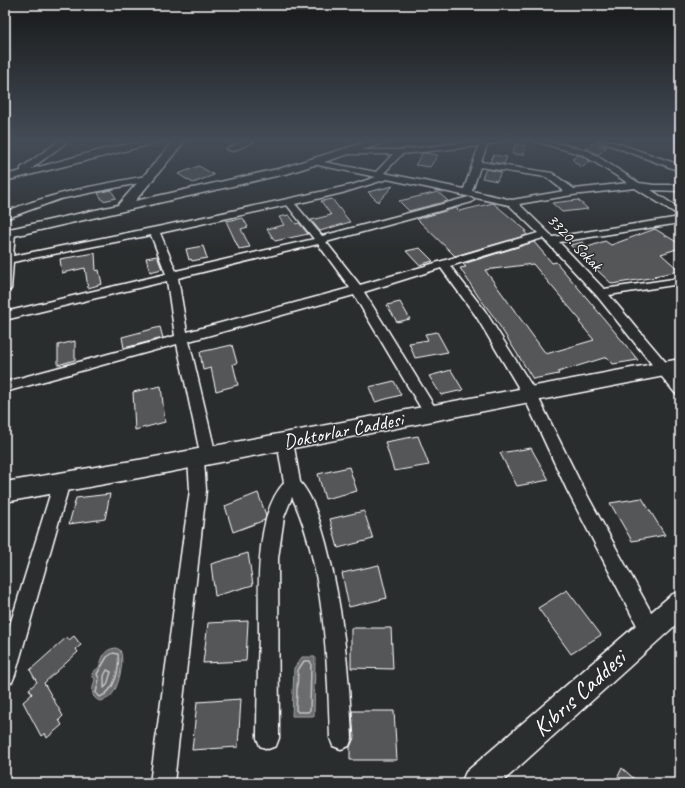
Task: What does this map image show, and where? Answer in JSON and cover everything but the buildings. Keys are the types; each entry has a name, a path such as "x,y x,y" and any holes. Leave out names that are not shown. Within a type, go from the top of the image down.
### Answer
{"street":[{"path":"5,289 7,233 255,178"},
{"path":"7,260 155,232 368,183 378,178"},
{"name":"3320. Sokak","path":"394,178 468,196 512,203 548,237 672,367 680,389"},
{"path":"5,316 320,240 468,196 473,178"},
{"path":"554,178 572,192"},
{"path":"624,178 680,213"},
{"path":"122,208 146,179"},
{"path":"5,216 28,205 80,191 146,179"},
{"path":"512,203 572,192 635,185 654,188 680,188"},
{"path":"289,202 320,240 357,290 431,414"},
{"path":"5,387 548,237 680,220"},
{"path":"155,232 172,276 202,457 162,783"},
{"path":"444,265 481,314 530,395 573,485 650,630"},
{"path":"601,293 680,281"},
{"name":"Doktorlar Caddesi","path":"5,492 202,457 672,367"},
{"path":"285,441 292,485 298,492 311,520 327,583 339,683 341,738"},
{"path":"5,675 62,482"},
{"path":"268,738 268,558 275,517 285,493 292,485"},
{"name":"Kıbrıs Caddesi","path":"477,783 680,604"}],"water":[{"path":"116,648 120,650 122,659 119,678 112,695 100,701 93,695 95,679 92,674 99,667 106,652"},
{"path":"302,657 315,657 314,716 292,716 294,668"}]}
